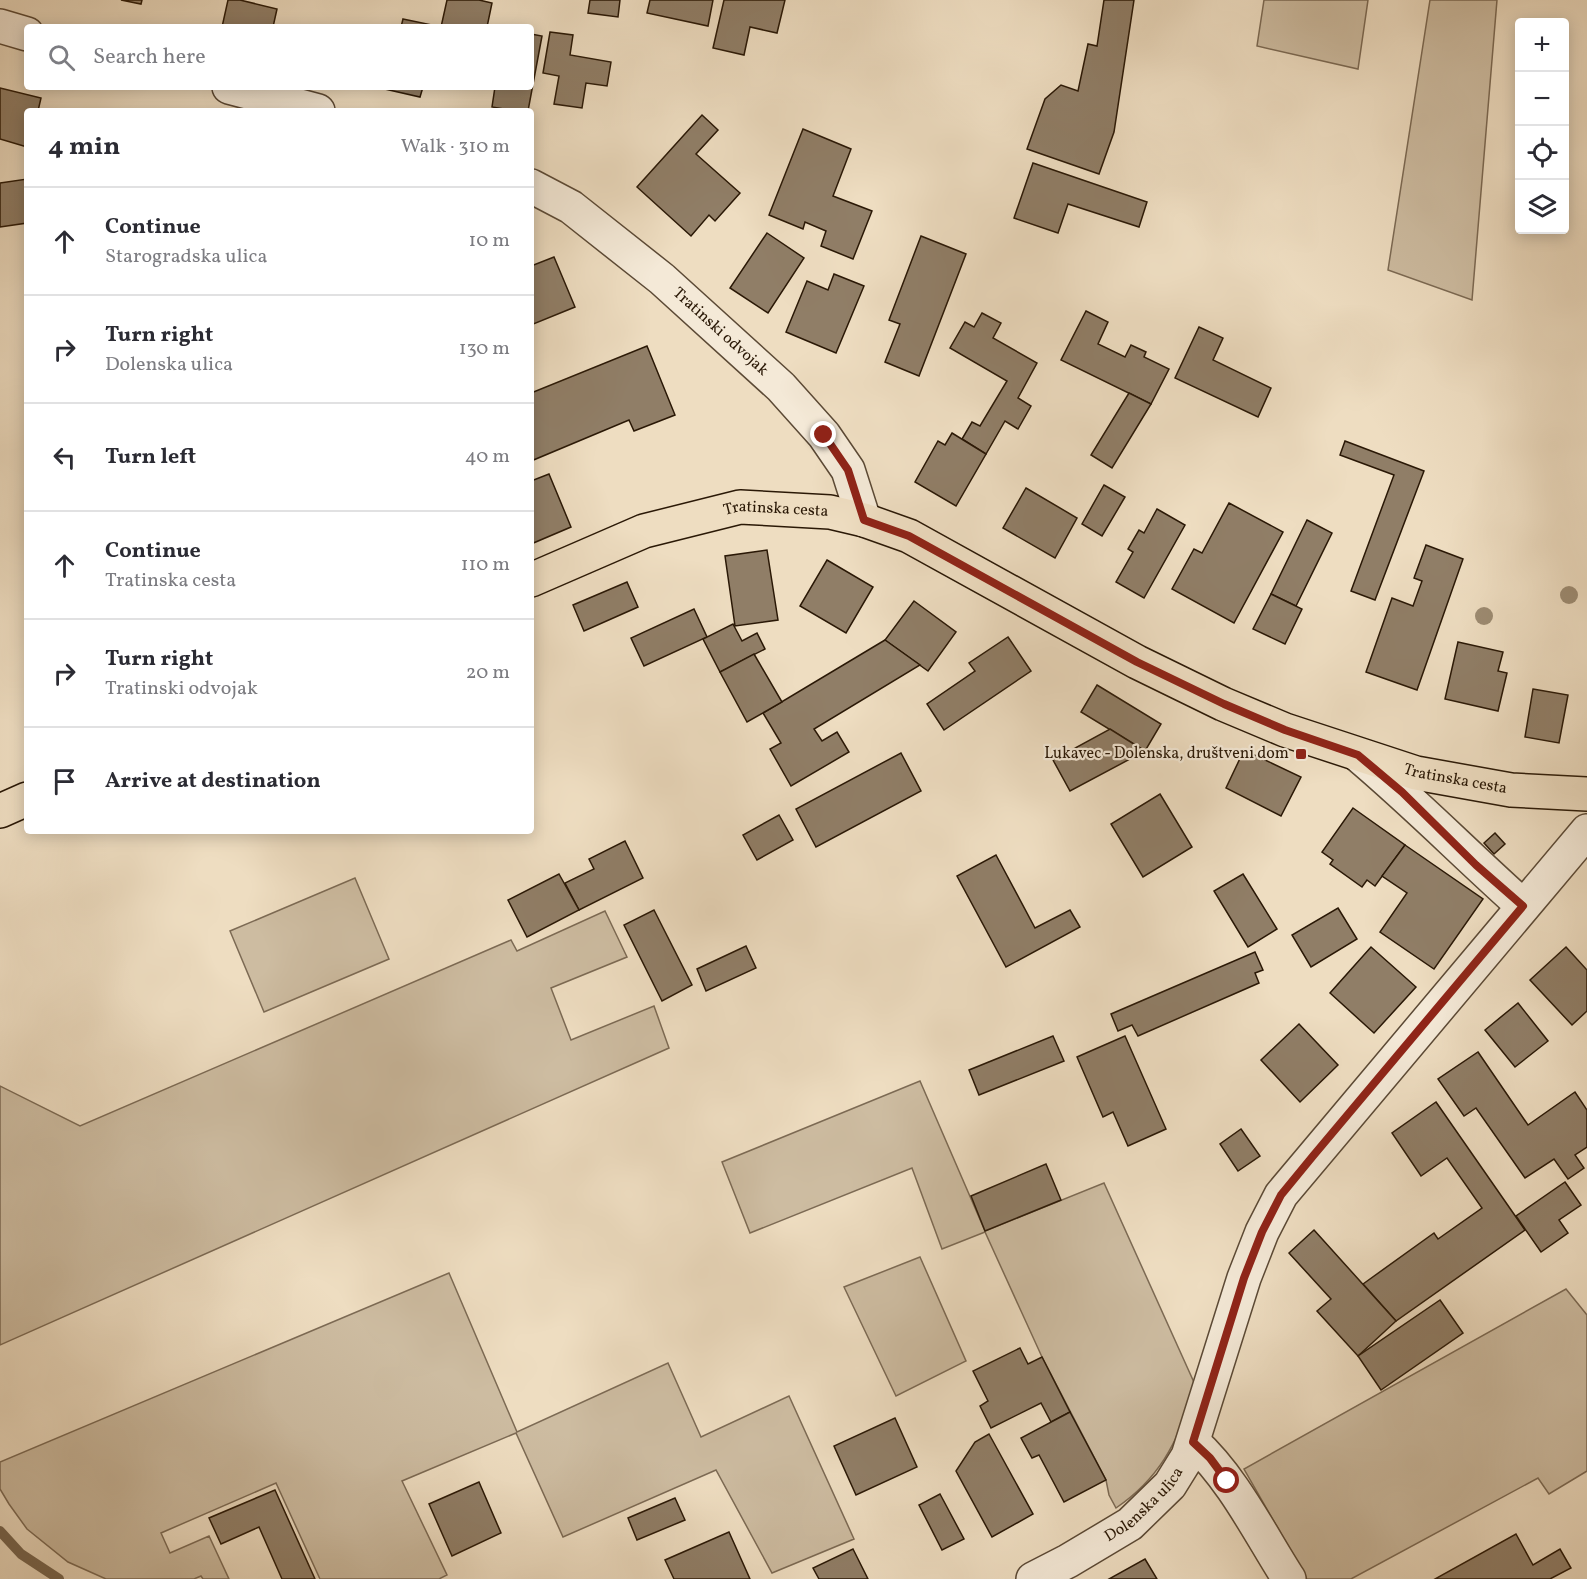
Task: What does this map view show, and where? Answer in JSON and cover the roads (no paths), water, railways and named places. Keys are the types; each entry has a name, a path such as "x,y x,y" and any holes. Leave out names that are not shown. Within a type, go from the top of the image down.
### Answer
{"main road":[{"name":"Tratinska cesta","path":"534,579 644,531 740,507 830,512 864,520 909,536 1137,662 1224,704 1285,730 1416,773 1511,790 1587,794"},
{"path":"0,810 24,800"}],"street":[{"path":"0,27 24,33"},
{"path":"240,90 307,108"},
{"name":"Tratinski odvojak","path":"534,188 571,207 662,279 781,387 824,435 848,470 864,520"},
{"path":"1358,755 1402,792 1476,865 1523,906"},
{"name":"Dolenska ulica","path":"1033,1579 1130,1524 1170,1485 1188,1456 1244,1278 1262,1232 1281,1195 1587,831"},
{"path":"1193,1442 1210,1458 1227,1481 1289,1579"}],"waterway":[{"path":"0,1531 21,1554 59,1579"}],"place":[{"name":"Lukavec - Dolenska, društveni dom","path":"1301,754"}]}
